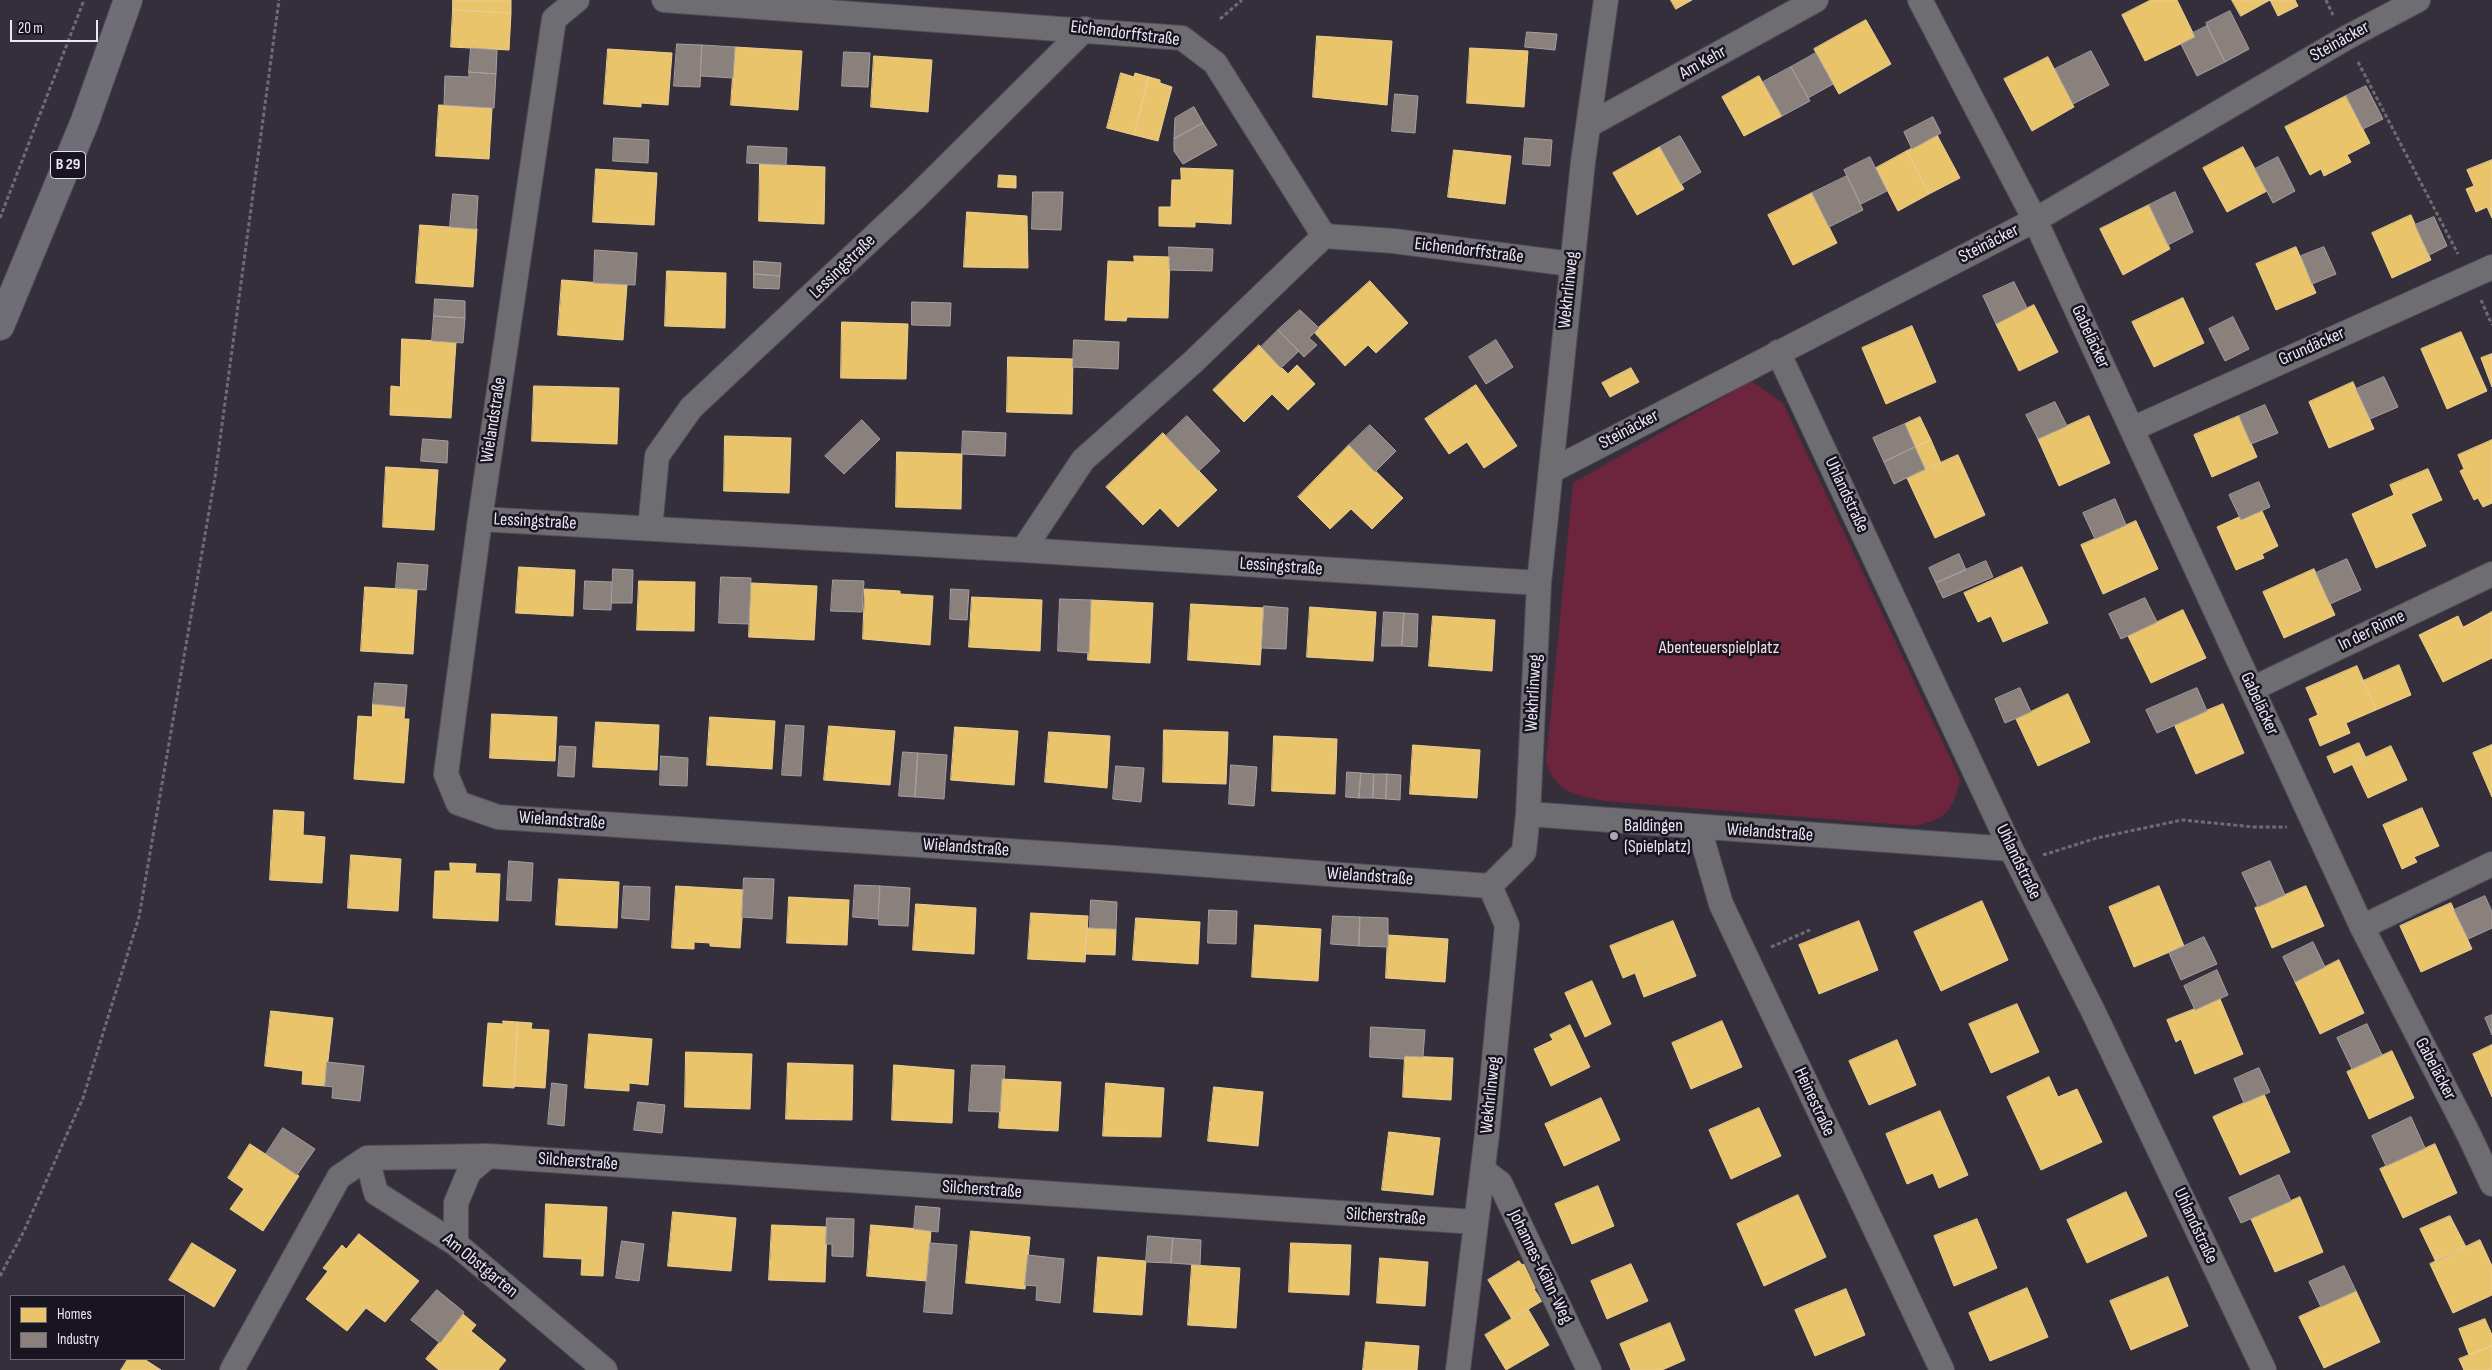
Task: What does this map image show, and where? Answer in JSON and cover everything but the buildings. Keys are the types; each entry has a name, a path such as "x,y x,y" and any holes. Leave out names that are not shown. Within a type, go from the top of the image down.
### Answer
{"main road":[{"name":"B 29","path":"0,326 85,121 128,0"}],"street":[{"name":"Wielandstraße","path":"577,0 554,18 480,519 446,774 458,803 498,817 1125,858 1490,886"},
{"name":"Eichendorffstraße","path":"664,0 1085,29 1182,38 1215,62 1324,236 1394,241 1571,264"},
{"name":"Wekhrlinweg","path":"1458,1370 1483,1170 1507,925 1490,886 1524,852 1528,814 1539,583 1571,264 1606,0"},
{"name":"Am Kehr","path":"1589,125 1816,0"},
{"path":"1920,0 2035,220"},
{"name":"Steinäcker","path":"1551,471 2035,220 2346,38 2418,0"},
{"name":"Lessingstraße","path":"650,528 657,456 691,408 914,199 1085,29"},
{"name":"Gabeläcker","path":"2035,220 2362,927 2469,1135 2492,1184"},
{"path":"1024,550 1083,460 1193,362 1324,236"},
{"name":"Grundäcker","path":"2132,429 2492,267"},
{"name":"Uhlandstraße","path":"1778,352 2011,849 2093,1011 2264,1370"},
{"name":"Lessingstraße","path":"480,519 1024,550 1539,583"},
{"name":"In der Rinne","path":"2252,689 2492,574"},
{"name":"Wielandstraße","path":"1528,814 1699,828 2011,849"},
{"name":"Heinestraße","path":"1699,828 1721,904 1942,1370"},
{"path":"2362,927 2492,864"},
{"path":"456,1244 456,1203 469,1172 488,1156"},
{"name":"Silcherstraße","path":"367,1158 488,1156 1476,1222"},
{"path":"232,1370 339,1177 367,1158"},
{"name":"Am Obstgarten","path":"367,1158 376,1193 456,1244 605,1370"},
{"name":"Johannes-Kähn-Weg","path":"1483,1170 1500,1183 1589,1370"}],"path":[{"path":"0,218 84,0"},
{"path":"0,1276 24,1231 83,1098 139,917 215,477 279,0"},
{"path":"1220,19 1242,0"},
{"path":"2326,0 2470,278 2492,325"},
{"path":"2011,849 2037,857 2097,838 2182,820 2254,827 2317,827"}],"green space":[{"name":"Abenteuerspielplatz","path":"1751,381 1783,403 1960,779 1951,806 1947,812 1935,820 1915,826 1604,801 1568,791 1555,781 1550,773 1546,762 1573,483"}],"place":[{"name":"Baldingen (Spielplatz)","path":"1614,836"}]}
